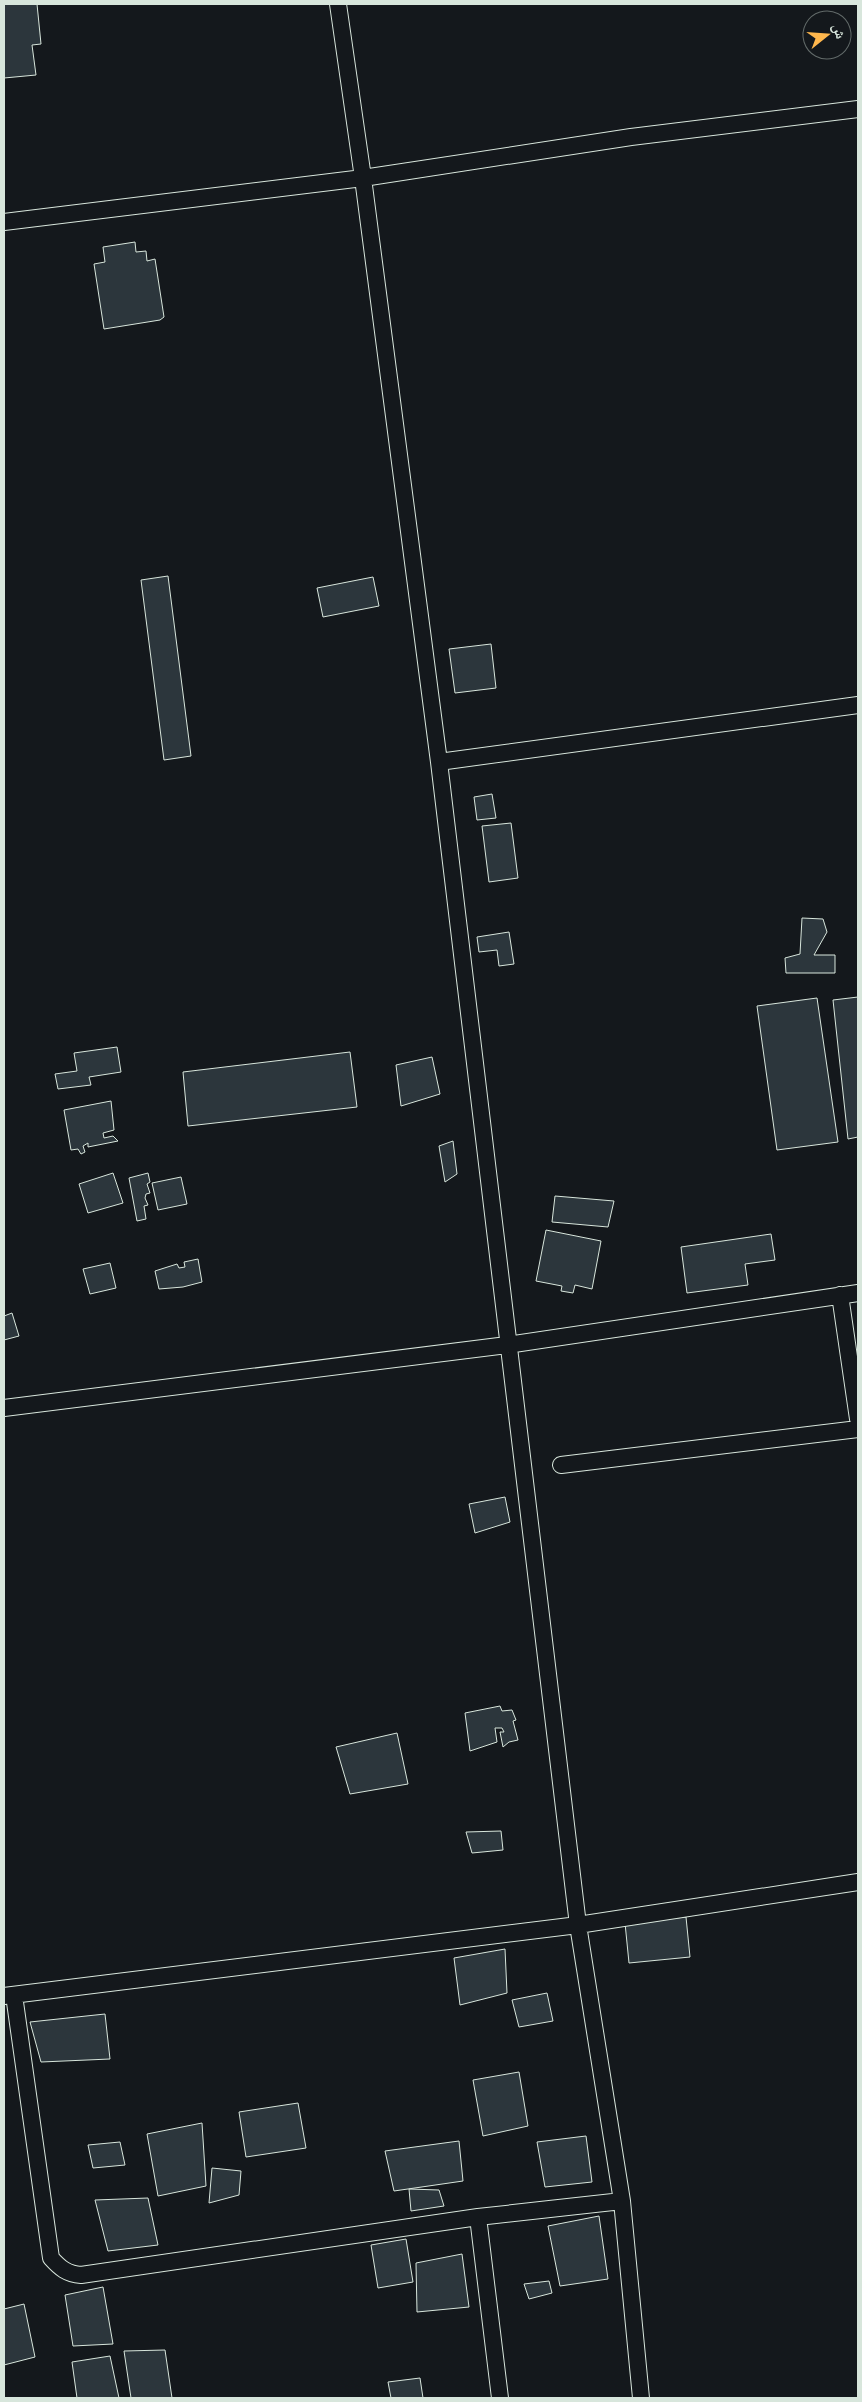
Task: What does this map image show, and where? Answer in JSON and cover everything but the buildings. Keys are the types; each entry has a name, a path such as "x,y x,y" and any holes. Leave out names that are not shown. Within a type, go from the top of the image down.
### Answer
{"street":[{"path":"338,4 363,178 439,762 578,1925 622,2201 641,2398"},
{"path":"4,222 363,178 631,137 858,109"},
{"path":"439,762 858,705"},
{"path":"4,1408 508,1346 858,1293"},
{"path":"840,1296 858,1419"},
{"path":"561,1465 858,1429"},
{"path":"622,2201 478,2217 81,2275 72,2274 63,2270 51,2258 9,1995 578,1925 858,1882"},
{"path":"478,2217 500,2398"}]}
